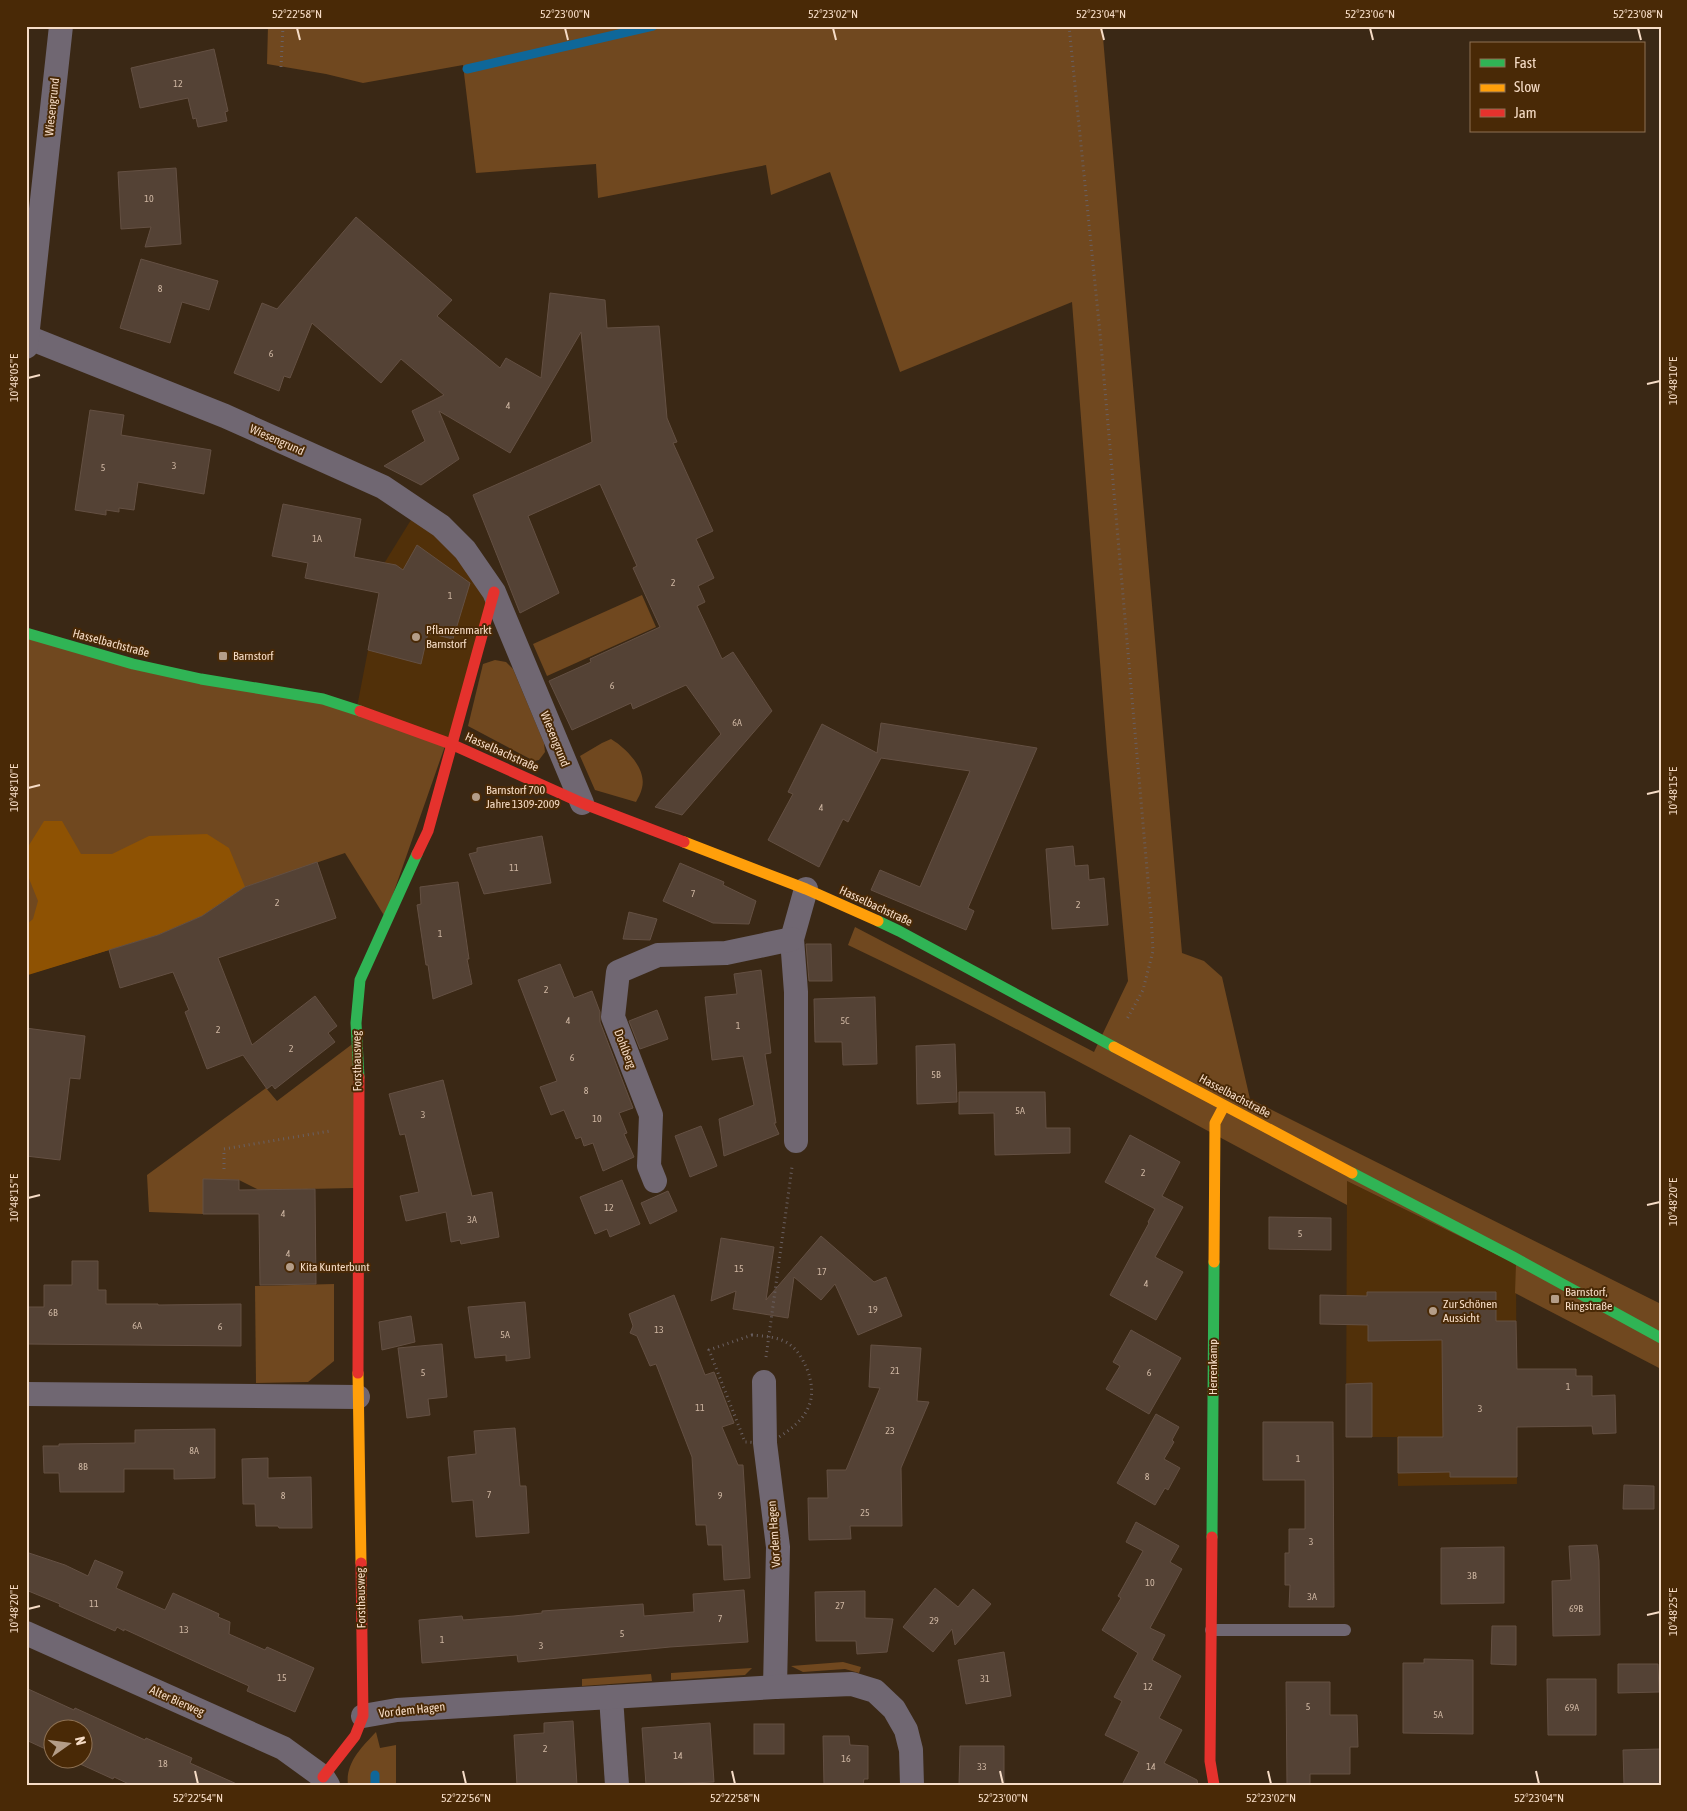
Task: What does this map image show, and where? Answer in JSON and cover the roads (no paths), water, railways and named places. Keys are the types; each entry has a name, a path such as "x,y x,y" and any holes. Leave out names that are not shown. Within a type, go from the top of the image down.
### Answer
{"street":[{"name":"Wiesengrund","path":"61,26 27,342 225,416 383,487 441,526 465,550 494,592 582,804"},
{"path":"451,744 494,592"},
{"name":"Hasselbachstraße","path":"26,633 141,666 201,679 323,699 379,716 451,744 582,804 806,889 899,932 1224,1106 1513,1257 1661,1338"},
{"name":"Forsthausweg","path":"325,1781 355,1736 363,1716 358,1397 356,1023 360,980 428,831 451,744"},
{"path":"796,1141 796,992 792,939 806,889"},
{"name":"Dohlberg","path":"655,1181 649,1166 651,1115 613,1017 618,972 658,955 726,952 792,939"},
{"name":"Herrenkamp","path":"1214,1785 1210,1761 1215,1123 1224,1106"},
{"name":"Vor dem Hagen","path":"764,1382 765,1442 778,1547 775,1687"},
{"path":"26,1394 358,1397"},
{"name":"Alter Bierweg","path":"26,1633 283,1748 325,1781"},
{"name":"Vor dem Hagen","path":"363,1716 397,1710 611,1696 852,1684 875,1691 894,1709 906,1730 911,1750 912,1785"},
{"path":"611,1696 617,1785"}],"lane":[{"path":"1211,1630 1345,1630"}],"waterway":[{"path":"467,69 653,26"},
{"path":"375,1775 375,1785"}],"place":[{"name":"Pflanzenmarkt Barnstorf","path":"416,637"},
{"name":"Barnstorf","path":"223,656"},
{"name":"Barnstorf 700 Jahre 1309-2009","path":"476,797"},
{"name":"Kita Kunterbunt","path":"290,1267"},
{"name":"Barnstorf, Ringstraße","path":"1555,1299"},
{"name":"Zur Schönen Aussicht","path":"1433,1311"}]}
